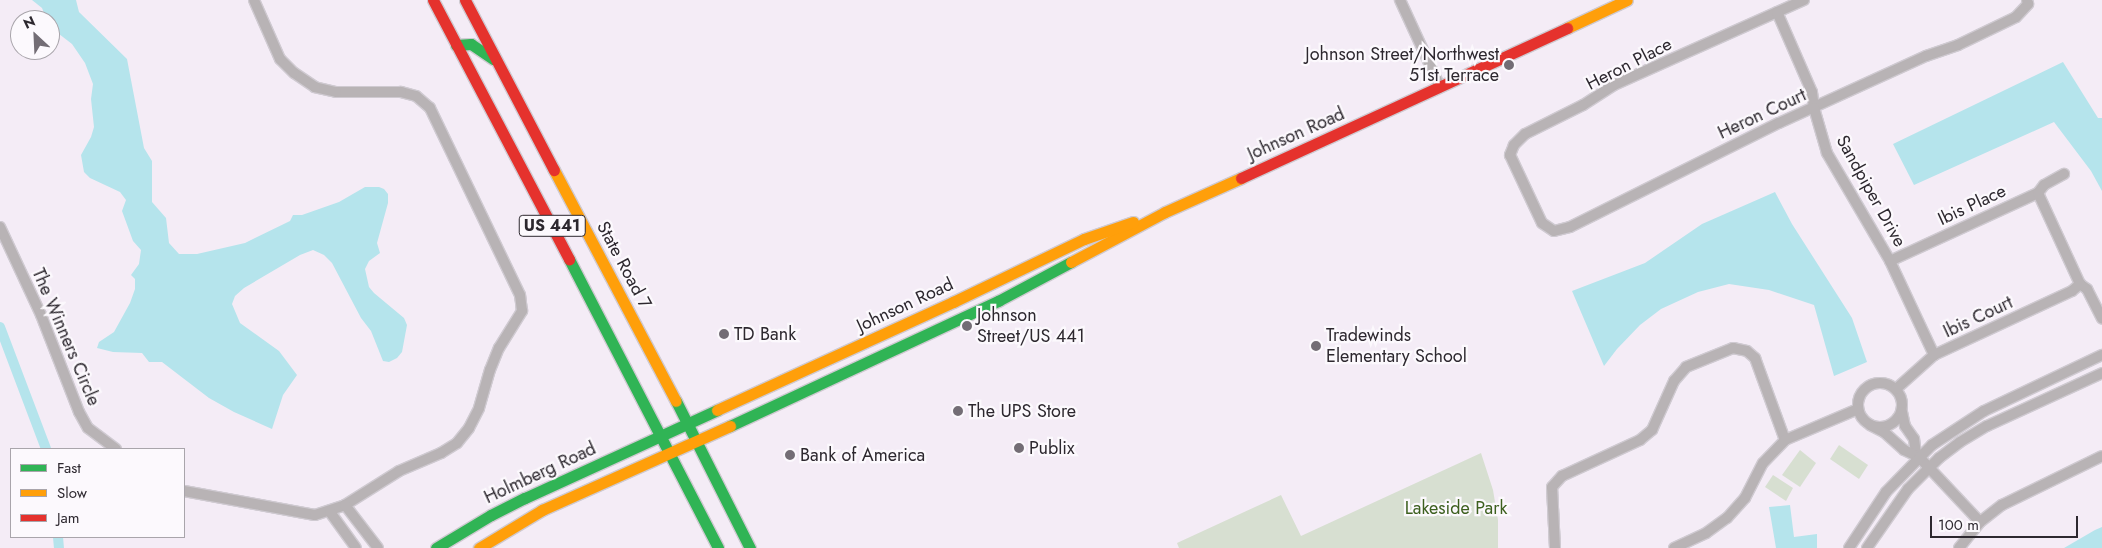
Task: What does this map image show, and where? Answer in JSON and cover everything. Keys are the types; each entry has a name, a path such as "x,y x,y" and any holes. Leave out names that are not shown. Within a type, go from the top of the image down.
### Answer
{"street":[{"path":"185,491 300,514 315,515 330,512 345,505 400,471 441,453 456,443 474,418 499,348 522,311 520,294 430,108 416,96 401,92 336,92 315,87 294,73 280,59 254,0"},
{"name":"US 441","path":"433,0 662,436 718,548"},
{"path":"455,0 466,2"},
{"path":"1400,0 1440,87"},
{"name":"Johnson Road","path":"670,452 1023,288 1165,212 1628,0"},
{"name":"Heron Place","path":"1523,187 1510,155 1514,146 1525,134 1582,105 1614,85 1804,0"},
{"name":"Heron Court","path":"1523,187 1542,223 1554,231 1570,227 1650,188 1686,168 1814,108 1926,56 1958,46 2016,17 2028,4 2027,0"},
{"name":"State Road 7","path":"466,2 697,441 750,548"},
{"name":"Sandpiper Drive","path":"1777,12 1812,92 1814,108 1827,153 1890,261 1934,355"},
{"path":"456,45 471,44 498,63"},
{"name":"Ibis Place","path":"1890,261 2038,193 2044,185 2064,174"},
{"path":"2038,193 2080,284 2087,289 2102,318"},
{"name":"Johnson Road","path":"662,436 1084,239 1165,212"},
{"name":"The Winners Circle","path":"0,227 41,315 67,376 79,412 88,428 115,448"},
{"path":"1023,288 1028,278 1077,251 1084,239"},
{"name":"Ibis Court","path":"1896,390 1934,355 2072,291 2080,284"},
{"path":"1555,548 1552,487 1562,476 1640,440 1652,430 1674,381 1686,367 1733,348 1746,351 1755,358 1785,440"},
{"path":"1849,548 1886,492 1917,456 1958,426 1984,411 2102,355"},
{"path":"1867,548 1890,512 1929,468 1960,442 1987,426 2102,373"},
{"path":"1917,456 1914,439 1905,426 1902,400 1896,390 1884,383 1870,385 1860,395 1858,409 1860,416 1870,425 1884,432 1909,453 1917,456 1980,522"},
{"path":"1674,548 1706,533 1727,518 1746,498 1763,462 1785,440 1858,409"},
{"path":"1870,425 1885,427 1892,424 1902,412"},
{"name":"Holmberg Road","path":"436,548 491,515 662,436"},
{"name":"Holmberg Road","path":"479,548 534,514 670,452"},
{"path":"1960,548 1980,522 2002,506 2024,493 2102,456"},
{"path":"345,505 378,548"},
{"path":"330,512 356,548"}],"green space":[{"path":"1839,445 1868,465 1859,479 1830,459"},
{"path":"1800,450 1816,463 1800,487 1782,475"},
{"name":"Lakeside Park","path":"1481,453 1493,490 1498,520 1498,548 1179,548 1177,543 1281,495 1301,536"},
{"path":"1773,475 1793,488 1786,501 1765,487"}],"water":[{"path":"32,0 76,0 79,12 127,59 144,148 152,161 152,202 166,218 169,243 179,254 197,254 245,243 290,221 293,215 302,215 339,202 365,187 384,189 388,194 388,203 377,243 380,253 369,261 365,269 369,287 404,318 407,325 402,352 397,358 389,362 383,361 371,331 361,318 332,263 324,255 313,250 300,255 244,288 235,296 232,304 240,323 279,351 297,375 283,395 272,429 234,412 209,398 162,362 149,362 142,353 113,352 97,348 99,342 114,332 130,303 135,289 135,279 131,275 139,264 141,250 133,241 122,211 126,200 120,192 90,178 84,172 81,155 94,127 91,99 93,84 85,63 72,44 60,35 60,10 43,10"},
{"path":"2063,62 2098,118 2102,118 2102,191 2091,171 2054,122 1914,185 1893,144"},
{"path":"1775,192 1792,224 1852,318 1867,362 1834,376 1814,305 1769,290 1729,284 1698,292 1661,309 1640,325 1604,366 1572,291 1645,263 1702,224"},
{"path":"1790,505 1794,537 1817,534 1817,548 1776,548 1769,507"},
{"path":"2102,527 2102,548 2064,548 2095,530"}],"waterway":[{"path":"0,327 46,448"},
{"path":"58,538 59,548"}],"traffic: fast":[{"path":"456,45 471,44 493,59"},
{"path":"569,259 718,548"},
{"path":"730,426 998,301 1071,262"},
{"path":"676,401 750,548"},
{"path":"436,548 491,515 525,498 717,410"}],"traffic: slow":[{"path":"1567,28 1627,0"},
{"path":"554,170 676,401"},
{"path":"1071,262 1165,212 1241,178"},
{"path":"717,410 953,302 1084,239 1133,222"},
{"path":"479,548 542,510 730,426"}],"traffic: jam":[{"path":"433,0 569,259"},
{"path":"465,0 554,170"},
{"path":"1241,178 1567,28"}],"place":[{"name":"Johnson Street/Northwest 51st Terrace","path":"1509,65"},
{"name":"Johnson Street/US 441","path":"967,326"},
{"name":"TD Bank","path":"724,334"},
{"name":"Tradewinds Elementary School","path":"1316,346"},
{"name":"The UPS Store","path":"958,411"},
{"name":"Publix","path":"1019,448"},
{"name":"Bank of America","path":"790,455"}]}
